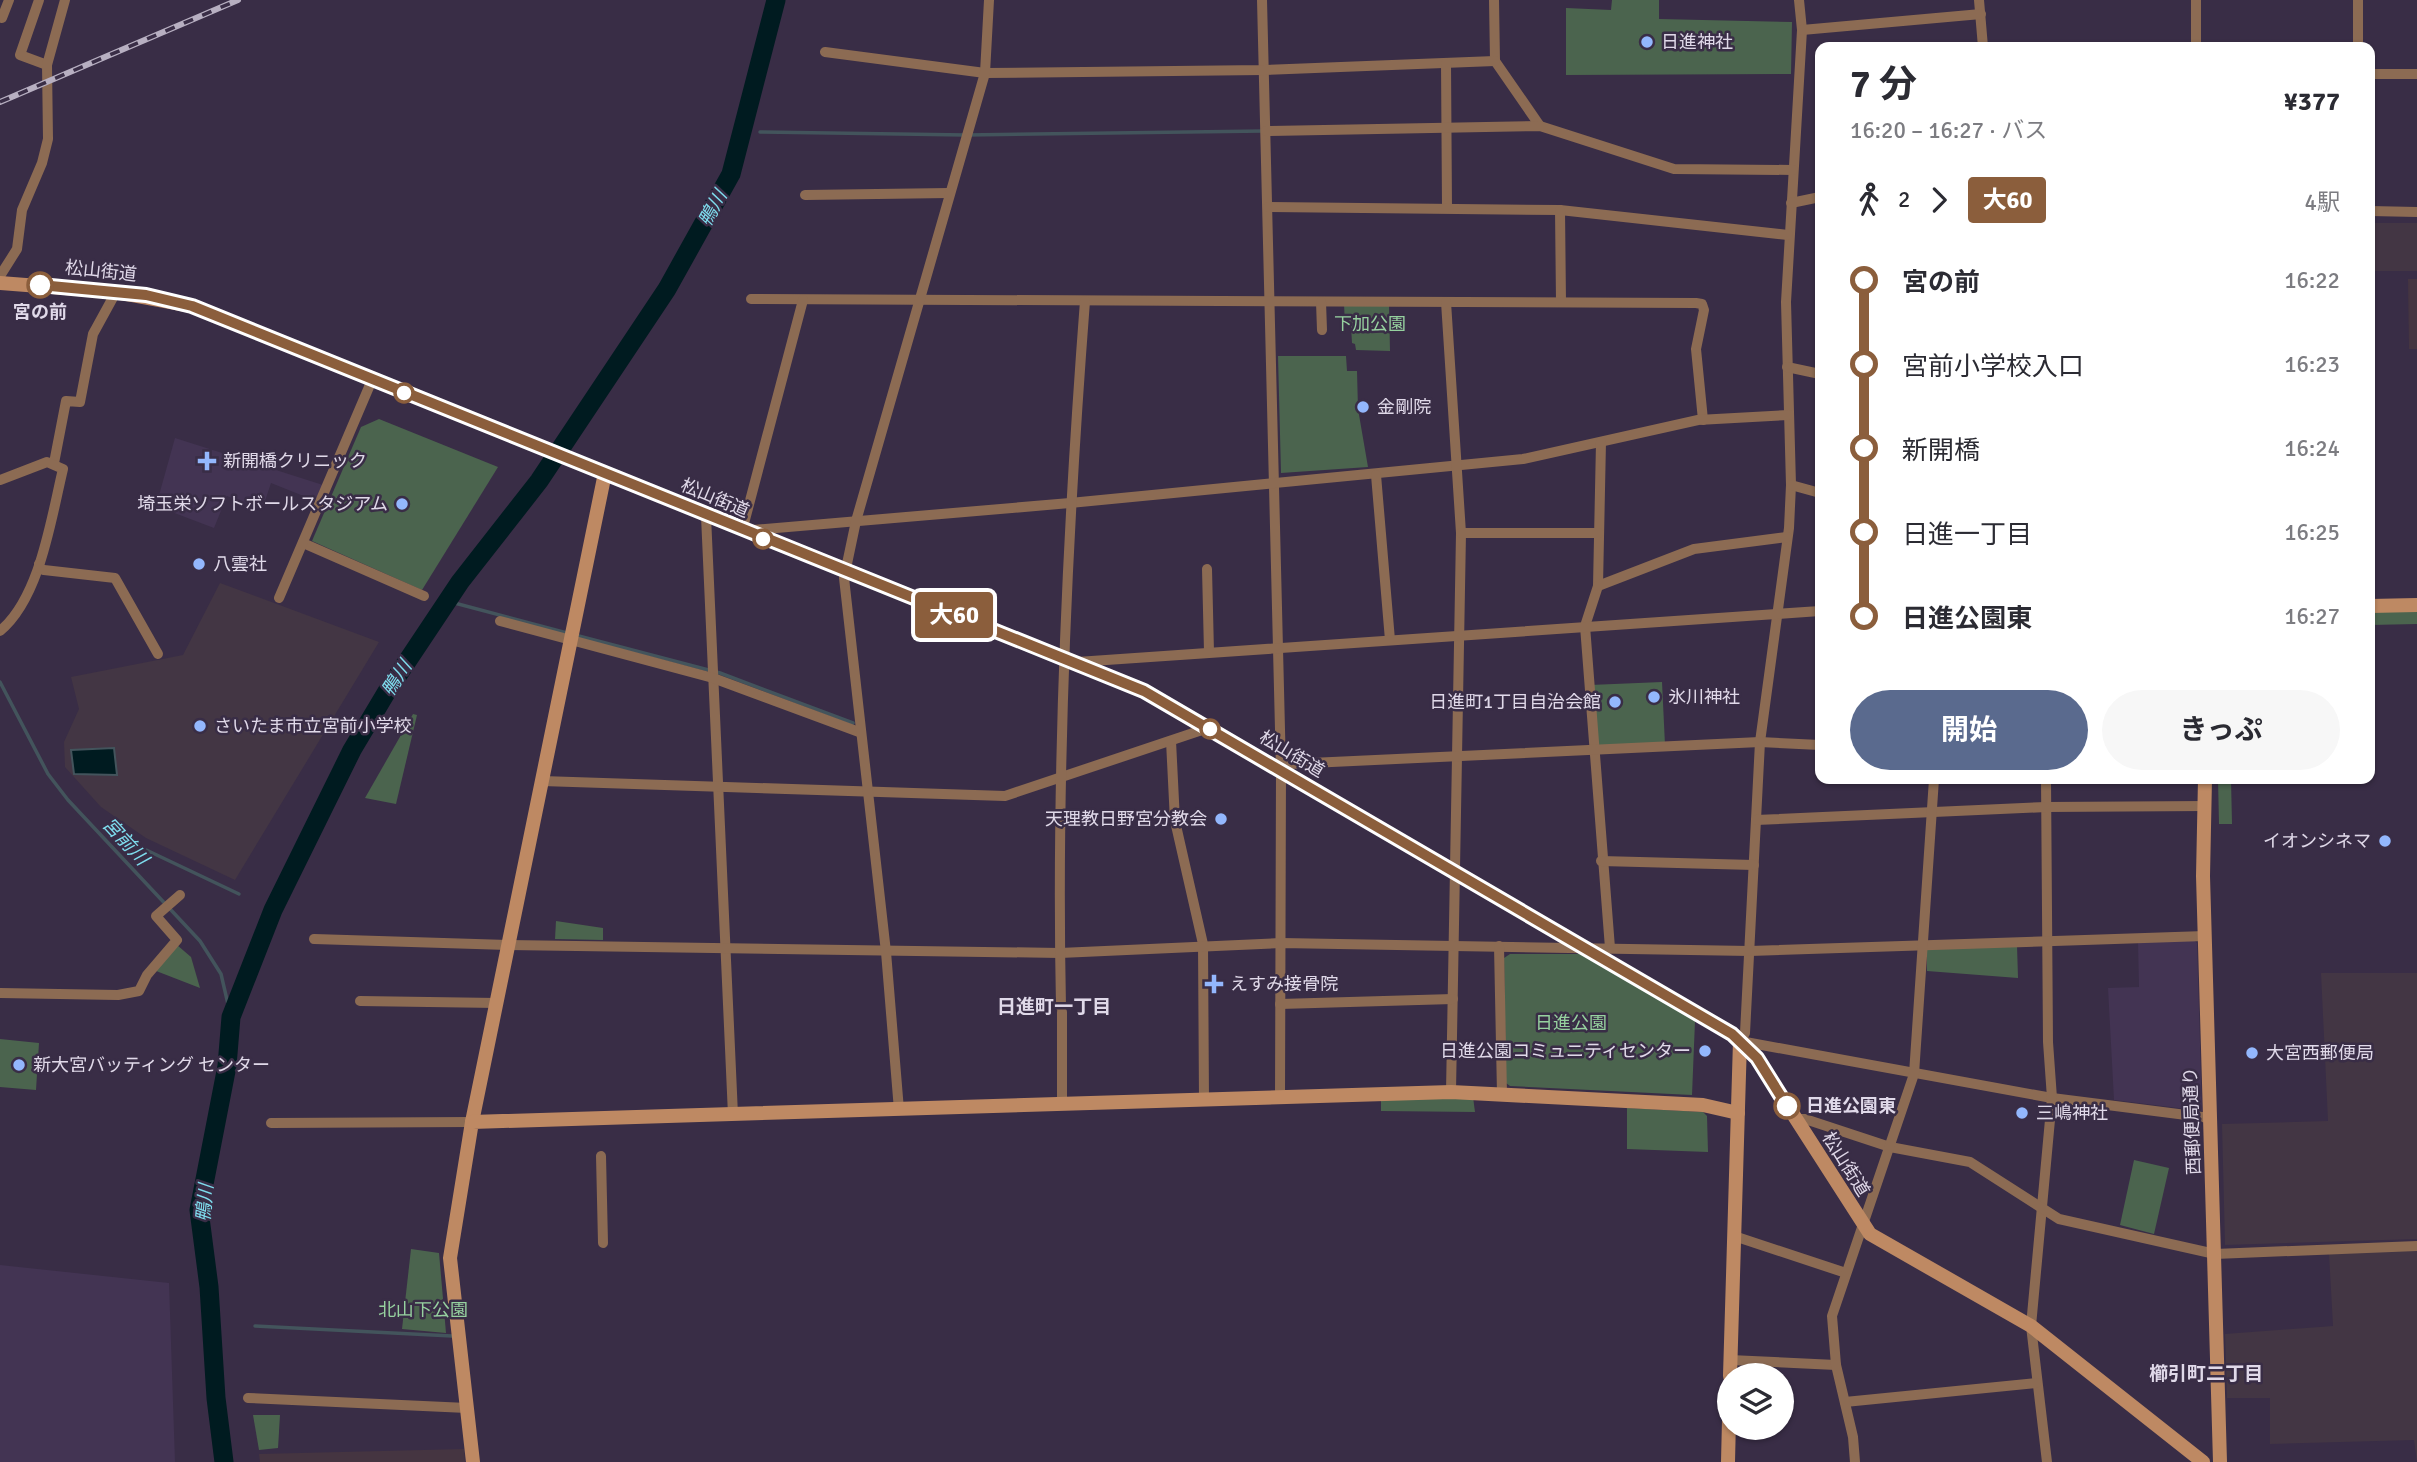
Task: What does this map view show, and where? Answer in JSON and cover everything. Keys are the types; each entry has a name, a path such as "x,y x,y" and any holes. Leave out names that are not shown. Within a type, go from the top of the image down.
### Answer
{"street":[{"path":"2,18 9,0"},
{"path":"39,0 20,55 47,65"},
{"path":"0,276 17,249 22,210 42,163 48,139 47,65 65,0"},
{"path":"899,1110 886,952 859,732 845,572 856,521 918,299 985,73 989,0"},
{"path":"1262,0 1281,770 1280,1097"},
{"path":"1494,0 1495,61 1540,126"},
{"path":"1799,0 1802,30 1788,236 1787,368 1791,485 1787,537 1760,742 1745,1033 1741,1041 1730,1360 1836,1365"},
{"path":"1979,0 1983,42"},
{"path":"2196,0 2196,42"},
{"path":"2358,0 2358,42"},
{"path":"1802,30 1981,14"},
{"path":"825,52 985,73 1265,70 1495,61"},
{"path":"1446,63 1447,208"},
{"path":"2375,74 2417,74"},
{"path":"1266,131 1540,126 1674,169 1793,170"},
{"path":"805,195 949,192"},
{"path":"1791,203 1815,198"},
{"path":"1268,207 1560,210 1788,236"},
{"path":"1560,210 1561,302"},
{"path":"2375,211 2417,212"},
{"name":"松山街道","path":"0,283 117,292 192,306 742,531 1144,691 1455,869 1741,1041 1757,1058 1863,1227 1878,1240 2031,1326 2203,1462"},
{"path":"54,463 66,401 80,402 93,334 117,292"},
{"path":"751,299 1702,304 1704,310 1696,349 1703,420"},
{"path":"803,300 742,531 1376,475 1523,459 1703,420 1789,415"},
{"path":"1062,1105 1060,953 1063,777 1071,660 1070,503 1085,301"},
{"path":"1321,302 1322,330"},
{"path":"1446,302 1461,533 1457,635 1451,1091"},
{"path":"1787,368 1815,373"},
{"path":"279,598 372,380"},
{"path":"1601,442 1598,586 1585,626 1601,862 1610,948"},
{"path":"0,480 47,462 63,469 39,564 15,618 0,631"},
{"path":"473,1462 450,1258 472,1122 605,473"},
{"path":"1376,475 1390,640"},
{"path":"1791,485 1815,492"},
{"path":"706,516 733,1115"},
{"path":"1461,533 1599,533"},
{"path":"1598,586 1694,549 1787,537"},
{"path":"303,543 424,596"},
{"path":"39,564 38,568 44,570 115,578 158,654"},
{"path":"1207,569 1209,652"},
{"path":"2375,606 2417,605"},
{"path":"1071,660 1815,611"},
{"path":"500,621 713,678 859,732"},
{"path":"542,782 1005,796 1208,728"},
{"path":"1171,741 1175,821 1203,944 1204,1100"},
{"path":"1281,770 1289,764 1457,755 1760,742 1815,745"},
{"path":"1855,1462 1846,1402 1836,1365 1832,1316 1914,1074 1934,784"},
{"path":"2046,784 2048,1042 2052,1098 2031,1326 2047,1462"},
{"name":"西郵便局通り","path":"2205,784 2203,876 2220,1462"},
{"path":"1756,820 2046,807 2206,806"},
{"path":"1601,862 1754,864"},
{"path":"0,993 118,995 139,991 147,975 177,940 156,916 180,895"},
{"path":"314,939 508,945 1060,953 1203,944 1281,943 1750,951 2205,936"},
{"path":"1499,946 1502,1094"},
{"path":"1280,1004 1453,999"},
{"path":"360,1001 496,1003"},
{"path":"1741,1041 2052,1098 2210,1118"},
{"path":"271,1124 733,1115 1451,1091 1703,1104 1738,1113"},
{"path":"1795,1119 1805,1119 1890,1147 1970,1161 2059,1219 2215,1254 2417,1246"},
{"path":"601,1156 603,1243"},
{"path":"1734,1236 1846,1273"},
{"path":"1846,1402 2036,1383"},
{"path":"248,1398 467,1408"},
{"path":"1728,1462 1729,1440"}],"shaded area":[{"path":"2375,223 2417,223 2417,271 2375,271"},
{"path":"2408,279 2417,279 2417,349 2409,349"},
{"name":"新開橋クリニック","path":"175,438 323,485 316,501 271,483 262,510 227,496 214,528 156,506"},
{"name":"さいたま市立宮前小学校","path":"220,583 379,642 235,880 146,838 101,807 65,767 64,742 79,709 71,677 183,655"},
{"path":"114,748 117,775 74,774 71,750"},
{"path":"2194,940 2197,943 2202,1111 2114,1100 2108,988 2139,987 2138,941"},
{"path":"2321,973 2417,973 2417,1239 2225,1245 2222,1124 2328,1121"},
{"path":"2417,1250 2417,1462 2414,1440 2270,1444 2270,1398 2227,1398 2225,1334 2333,1326 2329,1254"},
{"path":"0,1265 169,1283 175,1462 0,1462"},
{"path":"464,1449 465,1462 260,1462 259,1454"}],"green space":[{"path":"1612,0 1659,0 1659,19 1792,22 1791,74 1566,75 1566,8 1611,10"},
{"name":"下加公園","path":"1344,304 1389,305 1390,351 1356,350 1355,344 1352,343 1351,326 1345,325"},
{"path":"1278,356 1346,356 1347,371 1357,371 1358,409 1368,467 1281,473"},
{"name":"埼玉栄ソフトボールスタジアム","path":"379,419 498,467 422,590 312,541 361,427"},
{"path":"2417,610 2417,624 2375,625 2375,611"},
{"path":"1662,682 1665,745 1594,748 1590,685"},
{"path":"413,714 417,715 396,804 365,798"},
{"path":"2218,784 2231,784 2232,824 2219,824"},
{"path":"556,921 603,928 603,940 555,939"},
{"path":"177,945 191,957 200,988 151,969"},
{"path":"2017,945 2018,978 1927,971 1927,947"},
{"name":"日進公園","path":"1510,954 1584,954 1695,1021 1692,1095 1510,1086 1506,1083 1504,958"},
{"name":"新大宮バッティング センター","path":"0,1039 39,1043 36,1090 0,1087"},
{"path":"1381,1097 1473,1097 1475,1112 1381,1111"},
{"path":"1627,1108 1703,1112 1707,1116 1708,1152 1627,1149"},
{"path":"2134,1160 2169,1168 2154,1234 2120,1225"},
{"name":"北山下公園","path":"411,1249 439,1253 446,1333 402,1329"},
{"path":"253,1415 280,1415 278,1448 259,1450"}],"waterway":[{"name":"鴨川","path":"224,1462 216,1398 209,1287 199,1210 227,1066 231,1017 273,910 352,750 386,693 460,582 539,481 667,289 731,174 776,0"},
{"path":"760,132 966,135 1264,131"},
{"path":"447,601 567,633"},
{"path":"575,635 720,673 853,723"},
{"name":"宮前川","path":"0,682 48,774 68,800 200,941 221,974 231,1017"},
{"path":"142,848 239,894"},
{"path":"255,1326 452,1336"}],"railway":[{"path":"0,102 238,0"}],"bus line":[{"name":"大60","path":"40,285 146,295 192,306 742,531 1144,691 1455,869 1732,1034 1757,1058 1787,1106"}],"place":[{"name":"日進神社","path":"1647,42"},
{"name":"宮の前","path":"40,285"},
{"name":"金剛院","path":"1363,407"},
{"name":"新開橋クリニック","path":"207,461"},
{"name":"埼玉栄ソフトボールスタジアム","path":"402,504"},
{"name":"八雲社","path":"199,564"},
{"name":"氷川神社","path":"1654,697"},
{"name":"日進町1丁目自治会館","path":"1615,702"},
{"name":"さいたま市立宮前小学校","path":"200,726"},
{"name":"天理教日野宮分教会","path":"1221,819"},
{"name":"イオンシネマ","path":"2385,841"},
{"name":"えすみ接骨院","path":"1214,984"},
{"name":"日進公園コミュニティセンター","path":"1705,1051"},
{"name":"大宮西郵便局","path":"2252,1053"},
{"name":"新大宮バッティング センター","path":"19,1065"},
{"name":"日進公園東","path":"1787,1106"},
{"name":"三嶋神社","path":"2022,1113"}],"district":[{"name":"日進町一丁目","path":"1054,1006"},
{"name":"櫛引町二丁目","path":"2206,1373"}]}
